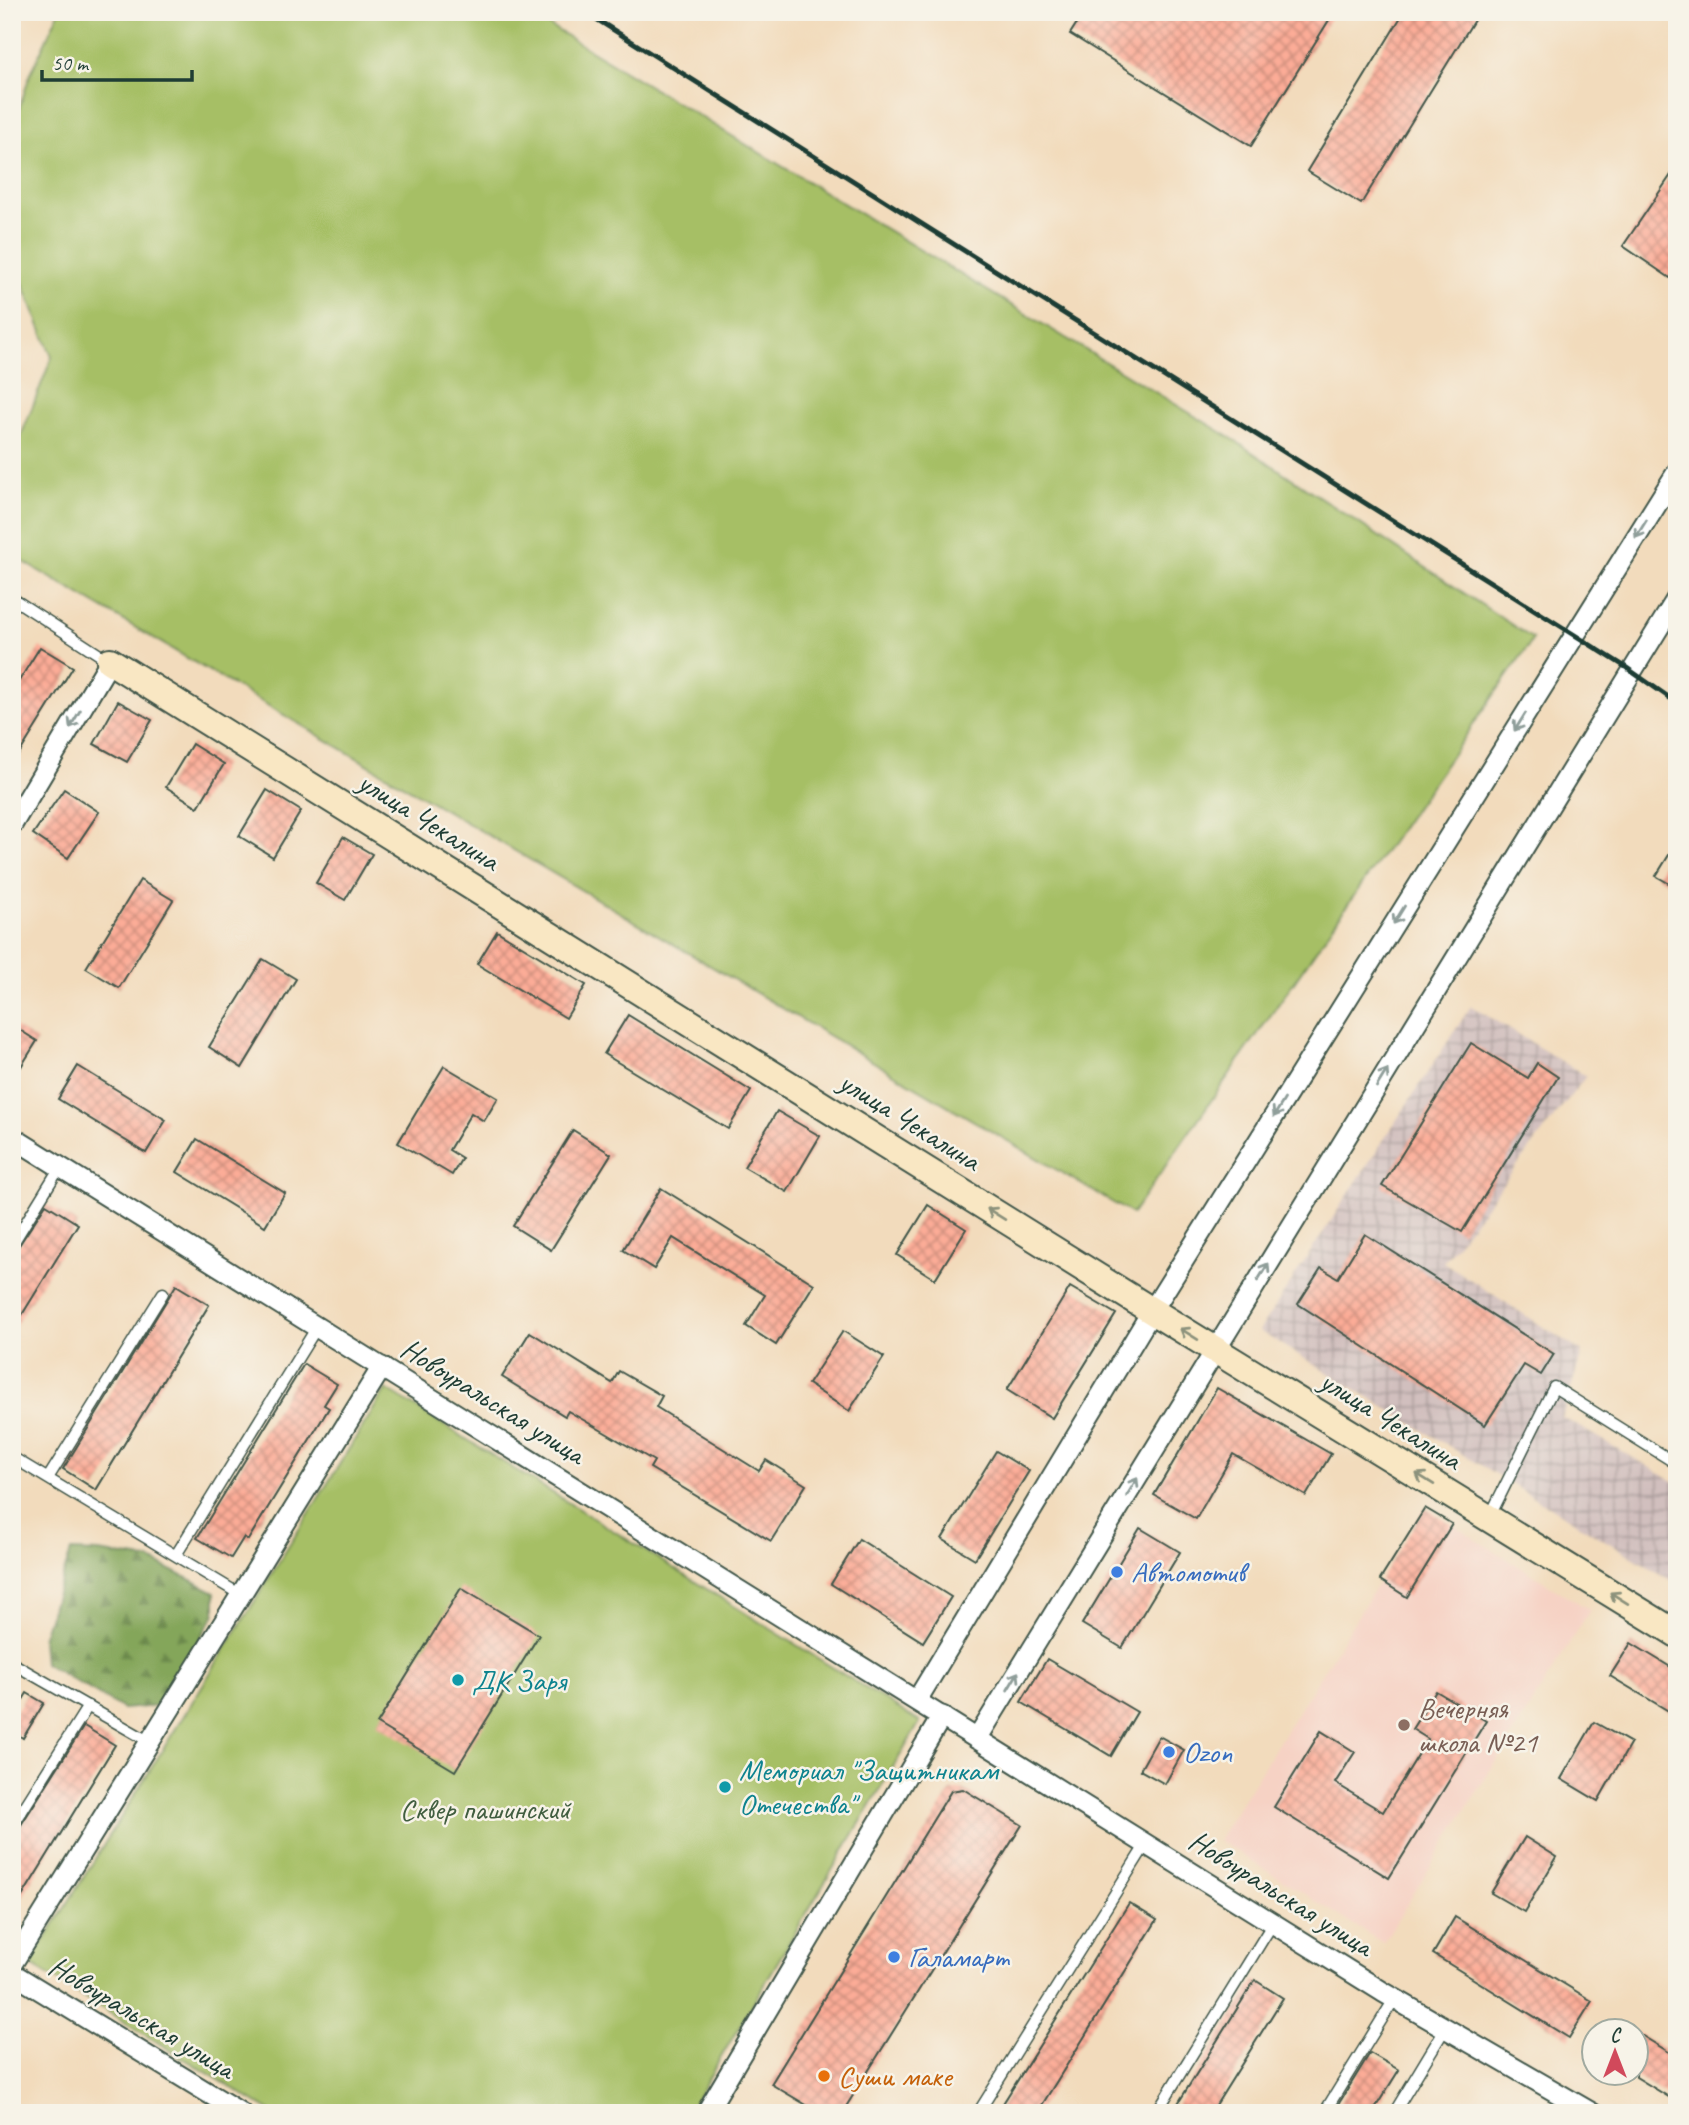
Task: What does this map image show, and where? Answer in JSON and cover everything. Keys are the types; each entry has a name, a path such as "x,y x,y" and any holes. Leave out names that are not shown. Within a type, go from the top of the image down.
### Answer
{"main road":[{"name":"улица Чекалина","path":"110,661 1152,1311 1677,1634"}],"street":[{"path":"917,1700 1152,1311 1677,472"},
{"path":"977,1739 1677,598"},
{"path":"12,825 110,661"},
{"name":"Новоуральская улица","path":"12,1137 1273,1923 1592,2113"},
{"path":"12,1964 382,1367"},
{"path":"706,2113 942,1716"},
{"name":"Новоуральская улица","path":"12,1973 242,2113"}],"lane":[{"path":"12,598 110,661"},
{"path":"12,1245 60,1167"},
{"path":"48,1478 163,1293"},
{"path":"176,1555 317,1327"},
{"path":"1489,1518 1554,1387 1677,1464"},
{"path":"12,1457 241,1595"},
{"path":"12,1663 150,1742"},
{"path":"12,1827 88,1706"},
{"path":"978,2113 1146,1844"},
{"path":"1156,2113 1273,1923"},
{"path":"1324,2113 1395,1998"},
{"path":"1395,2113 1446,2026"}],"shaded area":[{"path":"1471,1006 1586,1076 1443,1262 1582,1352 1562,1417 1677,1483 1677,1584 1259,1331"},
{"name":"Вечерняя школа №21","path":"1425,1508 1590,1610 1383,1943 1218,1840"}],"green space":[{"path":"59,12 527,12 1231,438 1533,639 1132,1214 12,555 12,459 52,357 12,256 12,130 30,75"},
{"name":"Сквер пашинский","path":"386,1389 920,1722 688,2113 273,2113 30,1964"},
{"path":"71,1551 151,1560 215,1592 215,1614 158,1706 123,1709 44,1663 42,1639"}],"building":[{"path":"1084,12 1334,12 1251,146 1070,34"},
{"path":"1404,12 1479,12 1361,204 1307,171"},
{"path":"1677,166 1677,269 1670,278 1623,246"},
{"path":"40,647 73,667 12,765 12,692"},
{"path":"118,701 152,720 127,762 94,744"},
{"path":"192,744 224,764 198,807 166,787"},
{"path":"64,789 99,812 68,858 33,834"},
{"path":"267,790 301,811 273,857 239,836"},
{"path":"343,837 372,854 345,900 316,883"},
{"path":"1677,842 1677,888 1656,876"},
{"path":"140,880 173,900 119,988 86,968"},
{"path":"497,931 586,985 566,1018 477,964"},
{"path":"263,959 296,979 242,1068 209,1047"},
{"path":"628,1015 751,1091 728,1129 604,1054"},
{"path":"12,1025 37,1041 12,1081"},
{"path":"1471,1043 1528,1078 1537,1063 1558,1077 1462,1232 1382,1186"},
{"path":"78,1066 166,1120 146,1153 58,1099"},
{"path":"444,1066 498,1098 484,1121 471,1113 449,1150 462,1158 452,1175 398,1143"},
{"path":"777,1111 820,1136 787,1192 744,1167"},
{"path":"573,1130 611,1154 551,1250 513,1226"},
{"path":"197,1139 285,1193 265,1226 177,1172"},
{"path":"661,1188 814,1284 776,1345 746,1326 765,1295 673,1238 654,1269 623,1250"},
{"path":"46,1204 78,1224 12,1331 12,1256"},
{"path":"928,1205 966,1229 935,1279 897,1255"},
{"path":"1365,1234 1554,1354 1541,1375 1524,1365 1485,1425 1298,1304 1321,1268 1338,1278"},
{"path":"176,1285 209,1305 96,1490 63,1469"},
{"path":"1070,1287 1116,1314 1052,1418 1007,1390"},
{"path":"843,1331 884,1357 849,1411 808,1384"},
{"path":"530,1332 612,1383 619,1371 662,1396 656,1407 759,1471 766,1460 806,1485 771,1541 650,1468 654,1461 568,1411 565,1416 502,1377"},
{"path":"304,1364 337,1384 324,1405 329,1408 248,1540 244,1537 231,1558 197,1538"},
{"path":"1217,1388 1331,1454 1306,1496 1233,1454 1196,1519 1154,1495"},
{"path":"996,1451 1029,1471 975,1559 942,1539"},
{"path":"1425,1508 1452,1524 1407,1597 1380,1580"},
{"path":"1140,1528 1180,1552 1122,1648 1082,1624"},
{"path":"859,1539 951,1597 923,1642 831,1584"},
{"name":"ДК Заря","path":"461,1588 539,1635 455,1771 377,1724"},
{"path":"1631,1643 1677,1671 1677,1716 1610,1676"},
{"path":"1047,1659 1137,1712 1111,1756 1021,1702"},
{"path":"1436,1691 1486,1721 1389,1878 1274,1807 1321,1731 1355,1752 1335,1783 1383,1812 1428,1739 1412,1729"},
{"path":"27,1693 44,1703 23,1738 12,1731 12,1718"},
{"path":"1594,1722 1631,1743 1598,1801 1561,1779"},
{"path":"84,1726 115,1745 12,1913 12,1839"},
{"path":"1159,1736 1184,1750 1165,1784 1140,1770"},
{"path":"963,1789 1022,1825 842,2113 820,2113 771,2084 951,1791"},
{"path":"1525,1837 1557,1857 1524,1912 1491,1893"},
{"path":"1129,1903 1157,1920 1037,2113 997,2113"},
{"path":"1455,1917 1592,2001 1580,2016 1569,2038 1433,1954"},
{"path":"1255,1980 1283,1998 1211,2113 1172,2113"},
{"path":"1650,2041 1677,2057 1677,2102 1650,2086"},
{"path":"1370,2053 1399,2070 1372,2113 1333,2113"}],"railway":[{"path":"585,12 1624,666 1677,703"}],"place":[{"name":"Автомотив","path":"1117,1572"},
{"name":"ДК Заря","path":"458,1680"},
{"name":"Вечерняя школа №21","path":"1404,1725"},
{"name":"Ozon","path":"1169,1752"},
{"name":"Мемориал \"Защитникам Отечества\"","path":"725,1787"},
{"name":"Галамарт","path":"894,1957"},
{"name":"Суши маке","path":"824,2076"}]}
